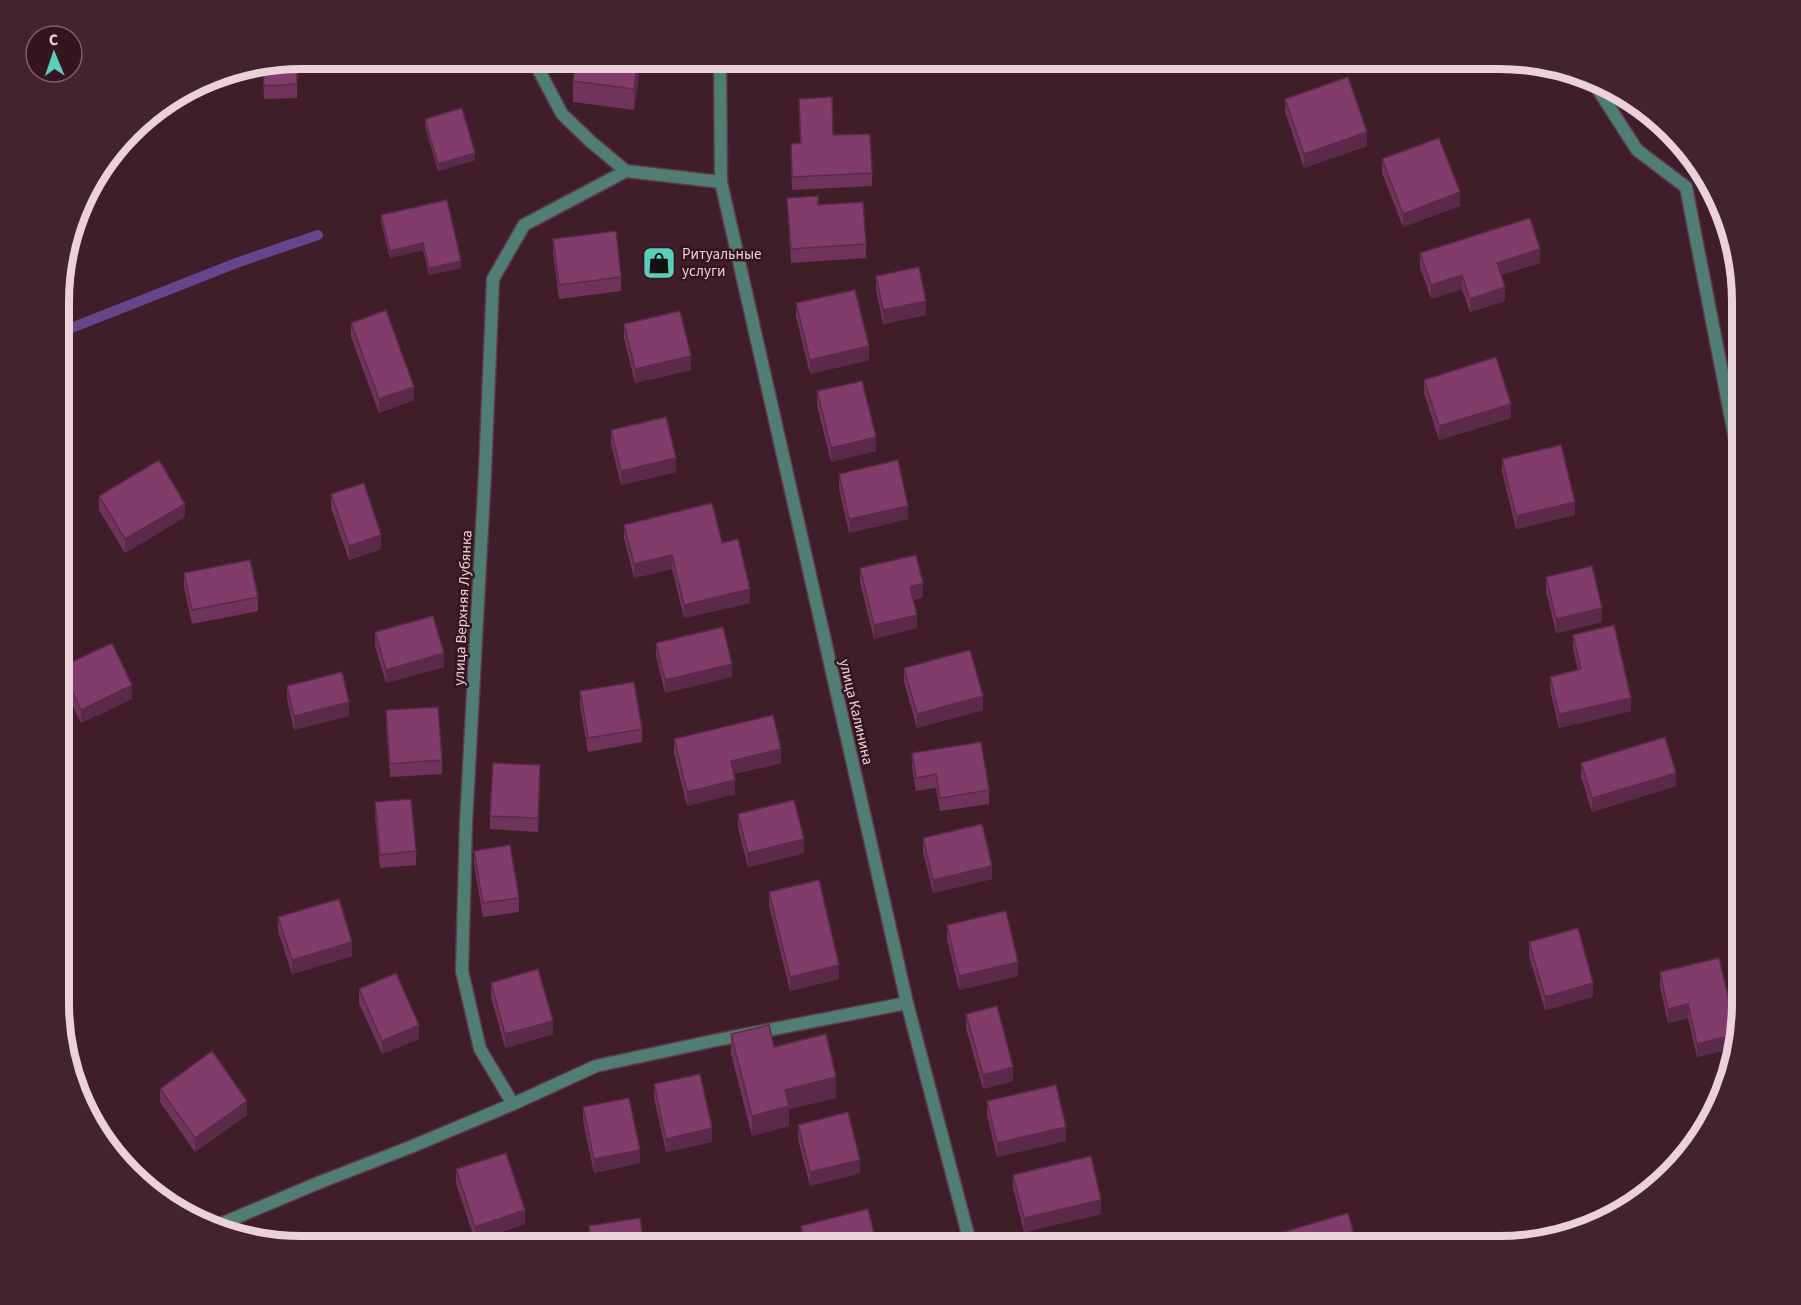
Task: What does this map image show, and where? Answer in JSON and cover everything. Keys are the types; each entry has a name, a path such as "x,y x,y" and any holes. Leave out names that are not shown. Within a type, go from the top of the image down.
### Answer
{"street":[{"path":"538,69 562,114 626,171 721,182"},
{"name":"улица Калинина","path":"720,69 721,182 907,1003 968,1236"},
{"path":"1600,92 1637,150 1686,187 1732,424"},
{"name":"улица Верхняя Лубянка","path":"513,1104 480,1049 462,970 466,823 493,279 524,225 626,171"},
{"path":"224,1223 513,1104 596,1066 907,1003"}],"building":[{"path":"297,69 297,84 264,86 263,72"},
{"path":"575,69 637,69 634,89 573,81"},
{"path":"1348,77 1367,132 1304,154 1285,99"},
{"path":"832,97 833,135 870,134 872,173 792,177 791,144 801,143 799,99"},
{"path":"462,108 475,153 438,164 425,119"},
{"path":"1439,138 1460,192 1403,214 1382,159"},
{"path":"818,196 818,205 863,202 866,244 791,249 787,198"},
{"path":"447,200 461,261 429,268 423,243 390,251 381,215"},
{"path":"1530,218 1540,249 1497,263 1505,287 1470,299 1462,275 1431,285 1420,253"},
{"path":"616,231 621,277 559,285 553,239"},
{"path":"919,267 926,301 883,310 876,276"},
{"path":"855,290 869,346 810,360 796,303"},
{"path":"386,310 414,387 379,399 351,323"},
{"path":"680,311 691,356 635,369 624,324"},
{"path":"1496,357 1511,404 1439,426 1424,380"},
{"path":"862,381 876,437 831,448 817,391"},
{"path":"666,417 676,458 621,471 611,430"},
{"path":"1561,445 1575,502 1516,516 1502,459"},
{"path":"159,460 185,504 125,539 99,496"},
{"path":"898,460 908,506 849,519 839,474"},
{"path":"364,483 381,535 349,546 331,494"},
{"path":"712,503 722,543 738,539 750,589 684,605 672,555 634,564 624,525"},
{"path":"916,555 923,583 910,587 917,615 874,625 860,568"},
{"path":"250,560 258,597 192,610 184,573"},
{"path":"1592,566 1602,608 1556,619 1546,577"},
{"path":"433,616 444,653 386,670 375,632"},
{"path":"1614,625 1631,698 1559,714 1550,677 1581,669 1573,635"},
{"path":"723,627 732,664 665,680 656,643"},
{"path":"112,643 132,685 81,710 69,684 69,663"},
{"path":"970,650 983,696 917,714 904,668"},
{"path":"342,672 349,702 294,716 287,686"},
{"path":"634,682 642,729 588,738 580,691"},
{"path":"438,707 442,760 390,764 386,710"},
{"path":"773,715 781,749 731,761 735,780 687,792 674,739"},
{"path":"1665,737 1676,773 1592,798 1581,763"},
{"path":"981,742 989,790 940,798 936,774 916,778 912,753"},
{"path":"493,763 540,765 538,818 490,816"},
{"path":"411,799 416,851 380,855 375,802"},
{"path":"794,800 804,839 748,853 738,814"},
{"path":"982,824 992,866 933,880 923,838"},
{"path":"510,845 519,898 483,903 474,851"},
{"path":"819,880 839,965 790,977 769,892"},
{"path":"339,899 352,942 292,960 278,917"},
{"path":"1006,911 1018,962 959,976 947,925"},
{"path":"1578,928 1593,983 1545,997 1529,942"},
{"path":"1719,958 1732,1013 1730,1036 1697,1044 1688,1004 1668,1009 1660,972"},
{"path":"538,969 553,1021 505,1034 491,983"},
{"path":"396,973 419,1025 382,1041 359,989"},
{"path":"997,1006 1013,1067 983,1075 966,1014"},
{"path":"769,1025 774,1047 826,1034 836,1077 785,1090 789,1106 752,1116 731,1034"},
{"path":"212,1051 247,1101 195,1138 160,1089"},
{"path":"700,1074 712,1128 666,1139 654,1084"},
{"path":"1056,1085 1066,1127 997,1143 987,1101"},
{"path":"629,1098 640,1150 594,1159 583,1107"},
{"path":"848,1112 860,1160 810,1172 798,1125"},
{"path":"506,1153 525,1210 475,1227 456,1169"},
{"path":"1091,1156 1101,1200 1024,1218 1013,1175"},
{"path":"868,1209 875,1236 804,1236 801,1226"},
{"path":"1348,1213 1354,1236 1278,1236 1277,1234"},
{"path":"640,1218 643,1236 590,1236 589,1226"}],"waterway":[{"path":"69,329 239,262 318,235"}],"place":[{"name":"Ритуальные услуги","path":"659,263"}]}
